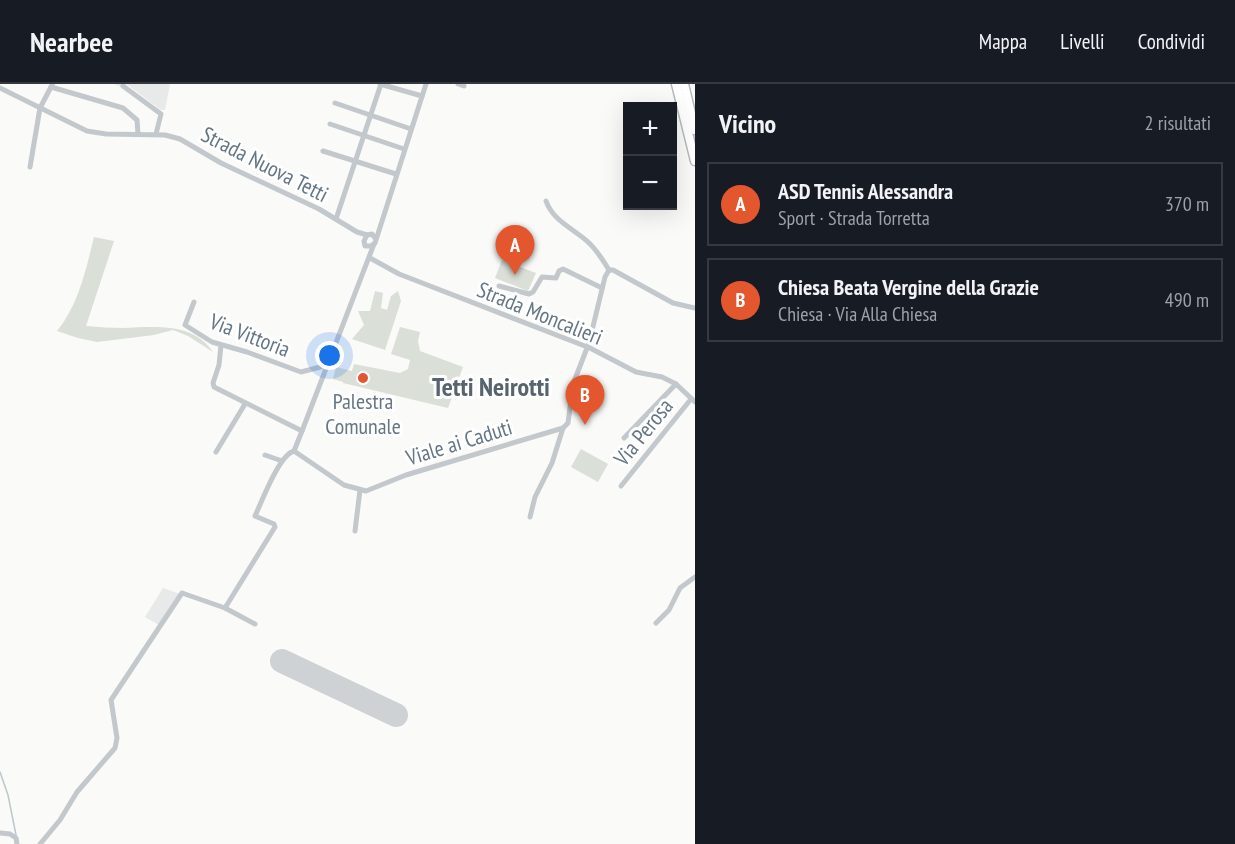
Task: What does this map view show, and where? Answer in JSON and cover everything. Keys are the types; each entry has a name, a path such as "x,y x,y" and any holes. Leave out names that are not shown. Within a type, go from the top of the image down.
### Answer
{"highway":[{"path":"676,84 695,161"},
{"path":"684,84 695,130"}],"street":[{"path":"336,219 380,84 422,96"},
{"path":"372,238 370,247 365,244 379,228 426,84"},
{"path":"30,167 40,108 52,85 123,108 137,120 138,134"},
{"path":"123,86 161,114 156,134"},
{"name":"Strada Nuova Tetti","path":"0,88 87,131 106,134 156,134 180,139 221,163 319,209 357,232 372,238"},
{"path":"335,103 411,129"},
{"path":"330,124 405,149"},
{"path":"323,152 396,174"},
{"path":"546,201 549,210 589,242 609,270 614,270 673,303 695,308"},
{"name":"Strada Nuova Tetti","path":"357,232 371,254"},
{"path":"225,608 275,527 274,524 255,516 285,454 294,451 371,254 372,238"},
{"name":"Strada Moncalieri","path":"371,254 379,262 399,274 587,348 636,372 662,376 676,384 693,400"},
{"path":"499,286 529,294 533,292 542,277 555,278 563,269 602,288"},
{"path":"530,518 535,497 552,463 563,428 569,417 573,384 587,348 602,288 609,270"},
{"name":"Via Vittoria","path":"194,302 185,325 221,345 301,372 328,365"},
{"path":"221,345 219,365 213,382 214,387 302,431"},
{"path":"624,438 676,384"},
{"name":"Via Perosa","path":"621,486 693,400"},
{"path":"216,452 245,404"},
{"name":"Viale ai Caduti","path":"363,491 406,475 563,428"},
{"path":"294,451 344,485 363,491 355,531"},
{"path":"265,455 282,461"},
{"path":"656,623 669,610 680,588 695,577"},
{"path":"40,844 60,820 77,792 115,748 117,738 111,700 182,593 225,608 255,624"},
{"path":"0,833 10,834 16,838 17,844"}],"shaded area":[{"path":"123,84 170,84 165,110 161,110 128,85"},
{"path":"94,237 114,241 86,326 172,328 195,335 213,352 188,336 173,330 154,335 97,342 57,331 65,321 76,298 85,274"},
{"path":"502,260 536,273 528,291 495,278"},
{"path":"375,291 383,293 381,308 387,310 391,296 398,291 401,301 385,350 352,339 364,325 358,311 370,311"},
{"path":"400,327 420,332 418,341 420,351 463,367 448,408 333,379 336,367 352,371 354,364 400,373 408,369 410,360 391,354"},
{"path":"581,449 608,464 598,482 571,467"},
{"path":"163,588 180,594 159,625 145,617"}],"waterway":[{"path":"0,772 8,795 16,835"}],"runway":[{"path":"282,661 396,715"}],"place":[{"name":"ASD Tennis Alessandra","path":"515,275"},
{"name":"Palestra Comunale","path":"363,378"},
{"name":"Chiesa Beata Vergine della Grazie","path":"585,425"}],"district":[{"name":"Tetti Neirotti","path":"491,386"}]}
